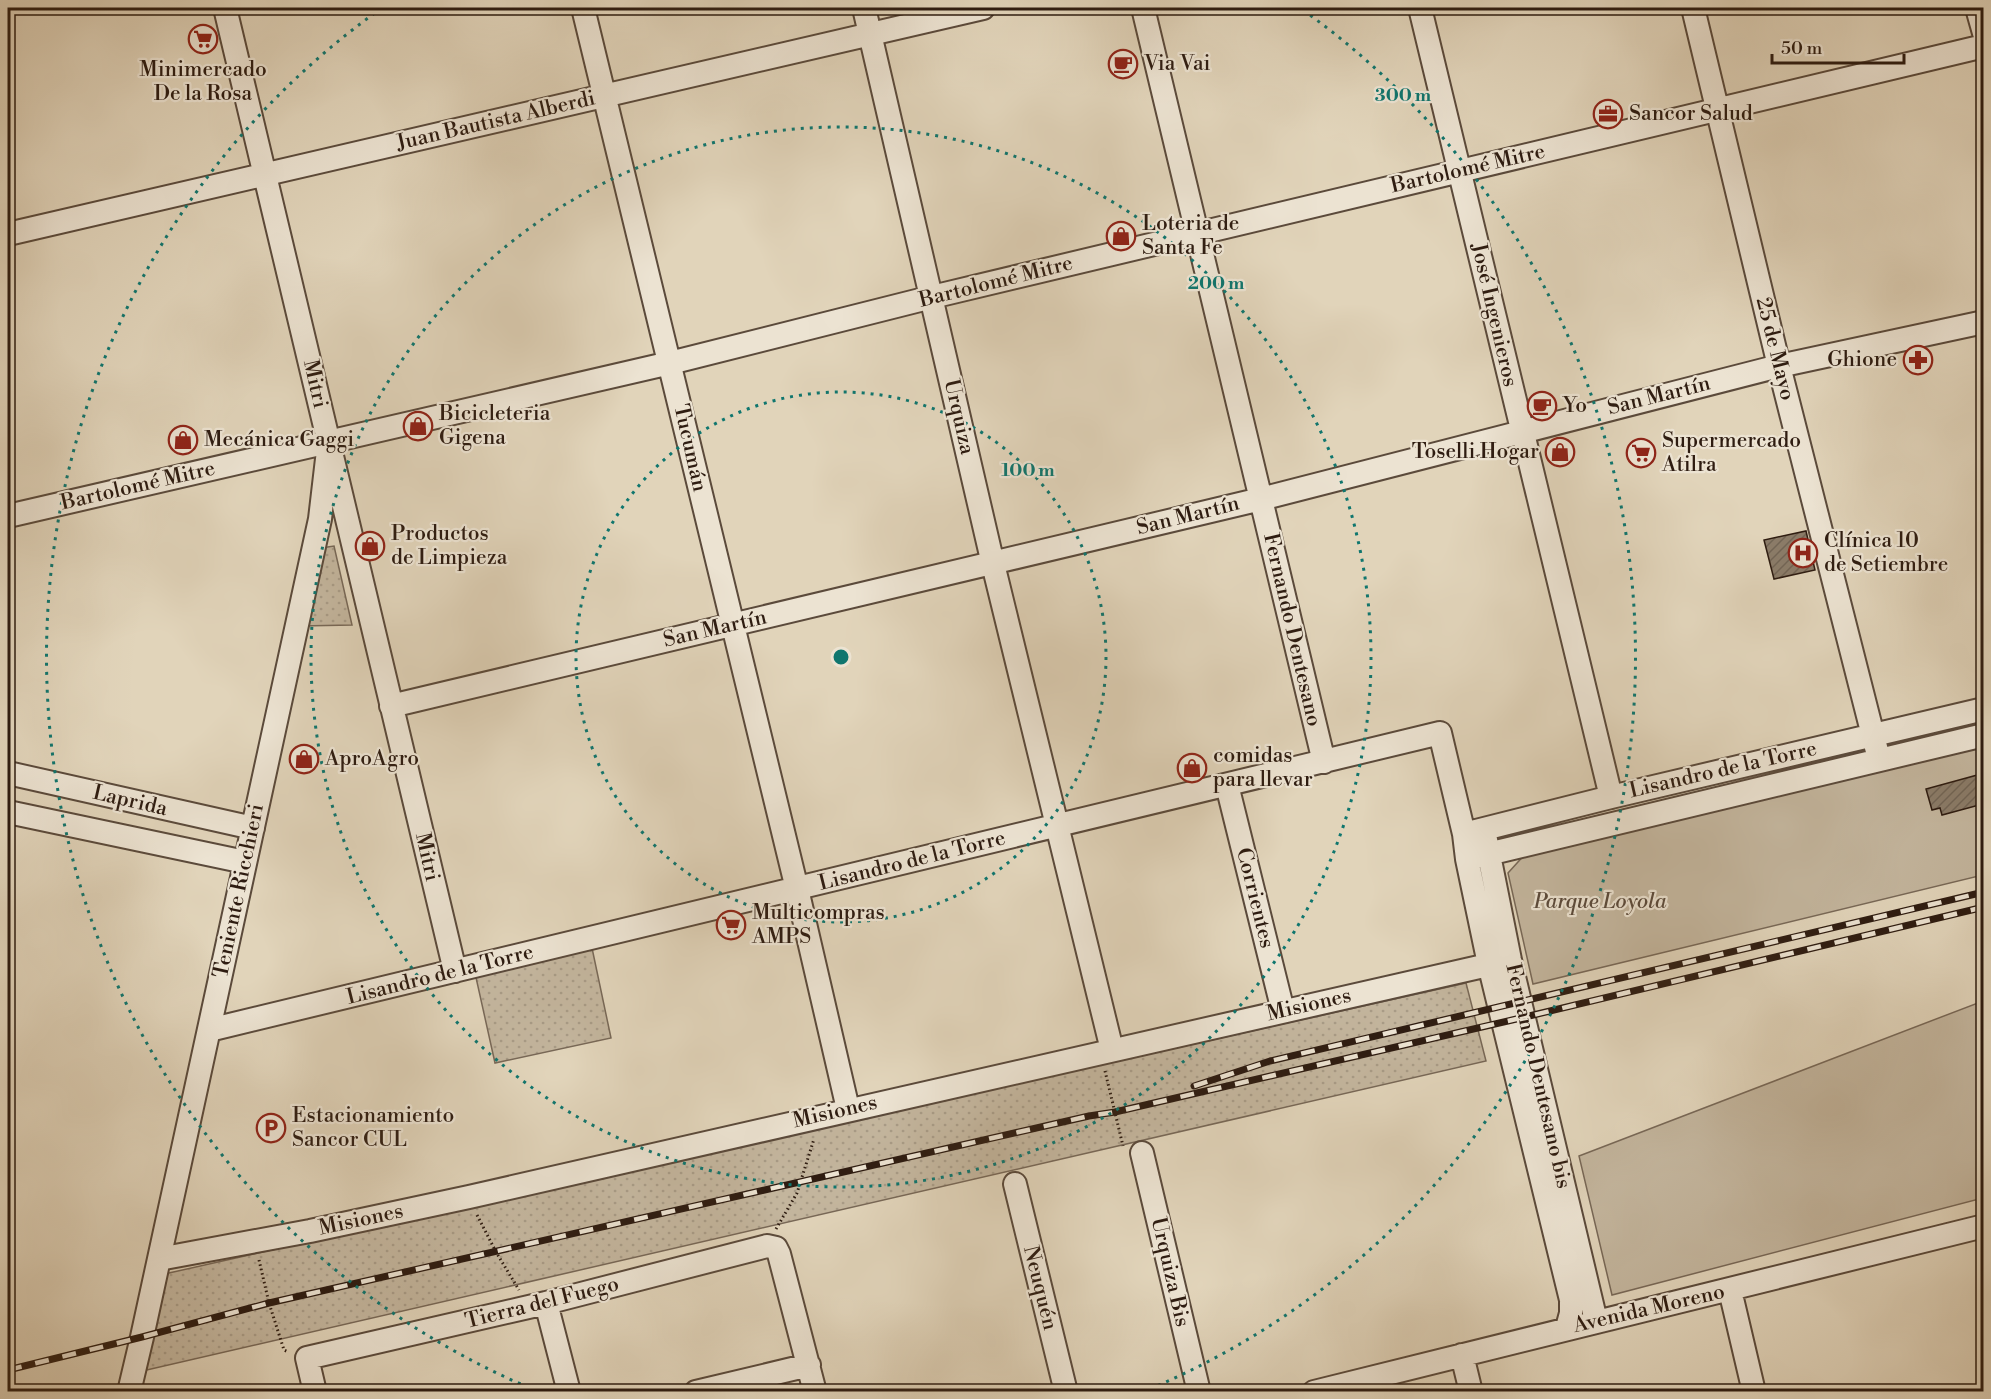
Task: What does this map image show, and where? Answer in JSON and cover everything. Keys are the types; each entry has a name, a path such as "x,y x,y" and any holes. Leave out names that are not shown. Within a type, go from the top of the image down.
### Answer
{"street":[{"name":"Mitri","path":"225,8 454,971"},
{"name":"Tucumán","path":"583,8 797,889 848,1109"},
{"name":"Urquiza","path":"864,8 993,564 1059,826"},
{"name":"Juan Bautista Alberdi","path":"8,234 983,8"},
{"name":"Fernando Dentesano","path":"1143,8 1324,762"},
{"name":"José Ingenieros","path":"1420,8 1611,796"},
{"name":"25 de Mayo","path":"1694,8 1779,366 1879,759"},
{"path":"1977,8 1983,33"},
{"name":"Bartolomé Mitre","path":"8,516 670,363 932,297 1983,46"},
{"name":"San Martín","path":"391,706 1261,499 1779,366 1983,322"},
{"name":"Teniente Ricchieri","path":"129,1392 320,519 329,443"},
{"name":"Lisandro de la Torre","path":"209,1030 1440,733 1474,831 1611,796 1983,709"},
{"name":"Lisandro de la Torre","path":"1467,859 1983,735"},
{"name":"Laprida","path":"8,773 253,828"},
{"name":"Corrientes","path":"1227,785 1283,1011"},
{"path":"8,812 245,862"},
{"path":"1059,826 1107,1052"},
{"path":"1467,859 1474,831"},
{"name":"Fernando Dentesano bis","path":"1474,831 1488,853 1500,962 1571,1300 1571,1313 1567,1328"},
{"name":"Fernando Dentesano bis","path":"1467,859 1500,962 1596,1321"},
{"name":"Misiones","path":"159,1260 469,1197 1500,962"},
{"name":"Urquiza Bis","path":"1133,1149 1198,1392"},
{"name":"Neuquén","path":"1015,1185 1066,1392"},
{"name":"Avenida Moreno","path":"1314,1392 1983,1226"},
{"name":"Tierra del Fuego","path":"307,1358 537,1306 757,1248 767,1246 776,1248"},
{"path":"776,1248 815,1392"},
{"path":"1730,1290 1754,1392"},
{"path":"537,1306 569,1392"},
{"path":"1462,1355 1471,1392"},
{"path":"307,1358 315,1392"},
{"path":"696,1392 809,1365"}],"path":[{"path":"1107,1052 1133,1149"},
{"path":"776,1248 776,1228 797,1193 817,1132 815,1117"},
{"path":"469,1197 496,1252 537,1306"},
{"path":"255,1241 269,1304 284,1350 307,1358"}],"green space":[{"path":"334,546 352,625 300,626 321,548"},
{"name":"Parque Loyola","path":"1983,743 1983,875 1533,984 1508,873 1527,852"},
{"path":"592,948 611,1038 495,1063 475,973"},
{"path":"1466,983 1486,1061 138,1372 160,1275"},
{"path":"1983,1001 1983,1198 1612,1295 1579,1156"}],"building":[{"path":"1806,531 1815,570 1774,579 1764,540"},
{"path":"1981,774 1983,804 1942,815 1940,808 1932,810 1926,789"}],"railway":[{"path":"1194,1086 1270,1061 1984,892"},
{"path":"8,1370 269,1303 1089,1116 1115,1112 1984,907"}],"place":[{"name":"Minimercado De la Rosa","path":"203,39"},
{"name":"Via Vai","path":"1123,64"},
{"name":"Sancor Salud","path":"1608,114"},
{"name":"Loteria de Santa Fe","path":"1121,236"},
{"name":"Ghione","path":"1918,360"},
{"name":"Yo","path":"1542,406"},
{"name":"Bicicleteria Gigena","path":"418,426"},
{"name":"Mecánica Gaggi","path":"183,440"},
{"name":"Toselli Hogar","path":"1560,452"},
{"name":"Supermercado Atilra","path":"1641,453"},
{"name":"Productos de Limpieza","path":"370,546"},
{"name":"Clínica 10 de Setiembre","path":"1803,553"},
{"name":"AproAgro","path":"304,759"},
{"name":"comidas para llevar","path":"1192,768"},
{"name":"Multicompras AMPS","path":"731,925"},
{"name":"Estacionamiento Sancor CUL","path":"271,1128"}]}
